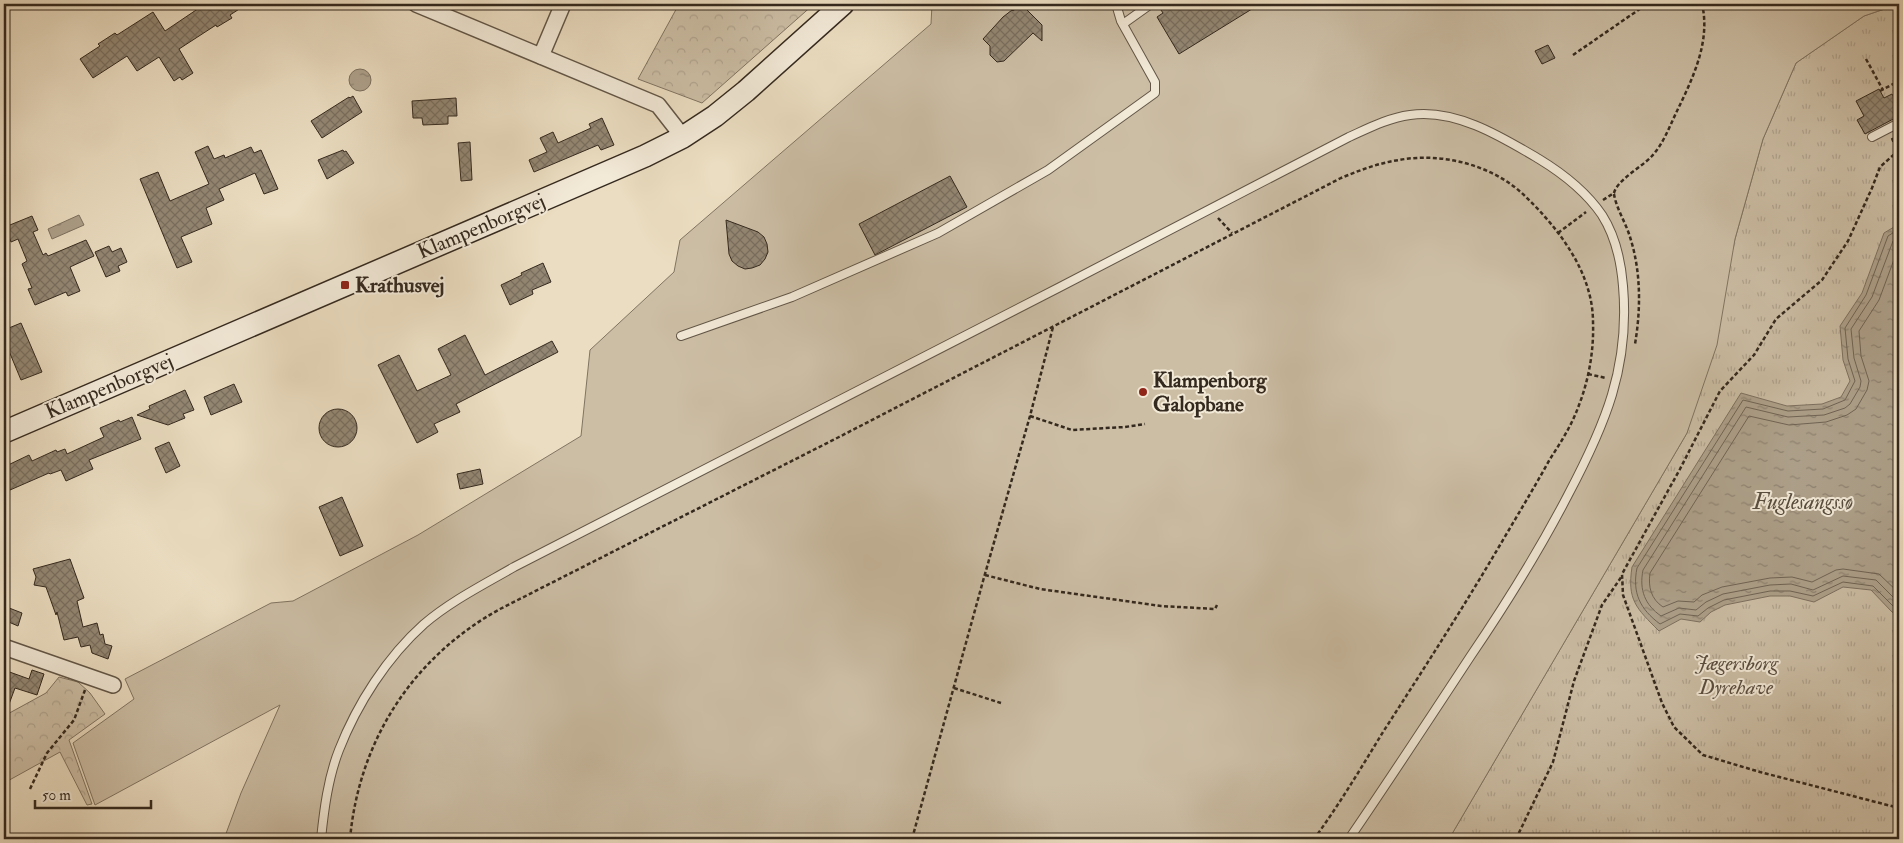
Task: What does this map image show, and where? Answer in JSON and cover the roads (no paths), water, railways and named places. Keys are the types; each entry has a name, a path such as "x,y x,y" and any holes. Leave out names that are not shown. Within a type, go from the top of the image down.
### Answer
{"street":[{"path":"416,4 658,105 683,137"},
{"path":"541,56 563,4"},
{"name":"Klampenborgvej","path":"4,432 645,156 683,137 715,116 740,96 843,4"},
{"path":"4,647 112,685"}],"lane":[{"path":"681,336 792,297 938,233 1055,165 1155,93 1155,82 1123,24 1116,4"},
{"path":"1123,24 1151,4"},
{"path":"321,839 324,809 338,751 363,700 394,656 411,637 455,601 514,567 1052,292 1210,208 1377,124 1410,114 1426,114 1449,117 1469,123 1494,134 1542,161 1573,184 1600,213 1619,255 1624,296 1623,340 1620,364 1608,411 1588,458 1526,572 1349,839"},
{"path":"1872,137 1899,123"}],"water":[{"path":"360,69 368,72 371,80 368,88 360,91 352,88 349,80 352,72"},
{"path":"79,215 84,225 52,239 48,229"},
{"name":"Fuglesangssø","path":"1899,224 1899,616 1892,612 1871,590 1843,587 1814,602 1790,596 1770,596 1725,605 1711,612 1700,622 1681,619 1659,631 1644,616 1632,596 1632,567 1741,393 1787,406 1822,404 1841,397 1850,381 1843,360 1840,326 1862,293 1884,233"}],"place":[{"name":"Krathusvej","path":"345,285"},
{"name":"Klampenborg Galopbane","path":"1143,392"}],"park label":[{"name":"Jægersborg Dyrehave","path":"1736,675"}]}
